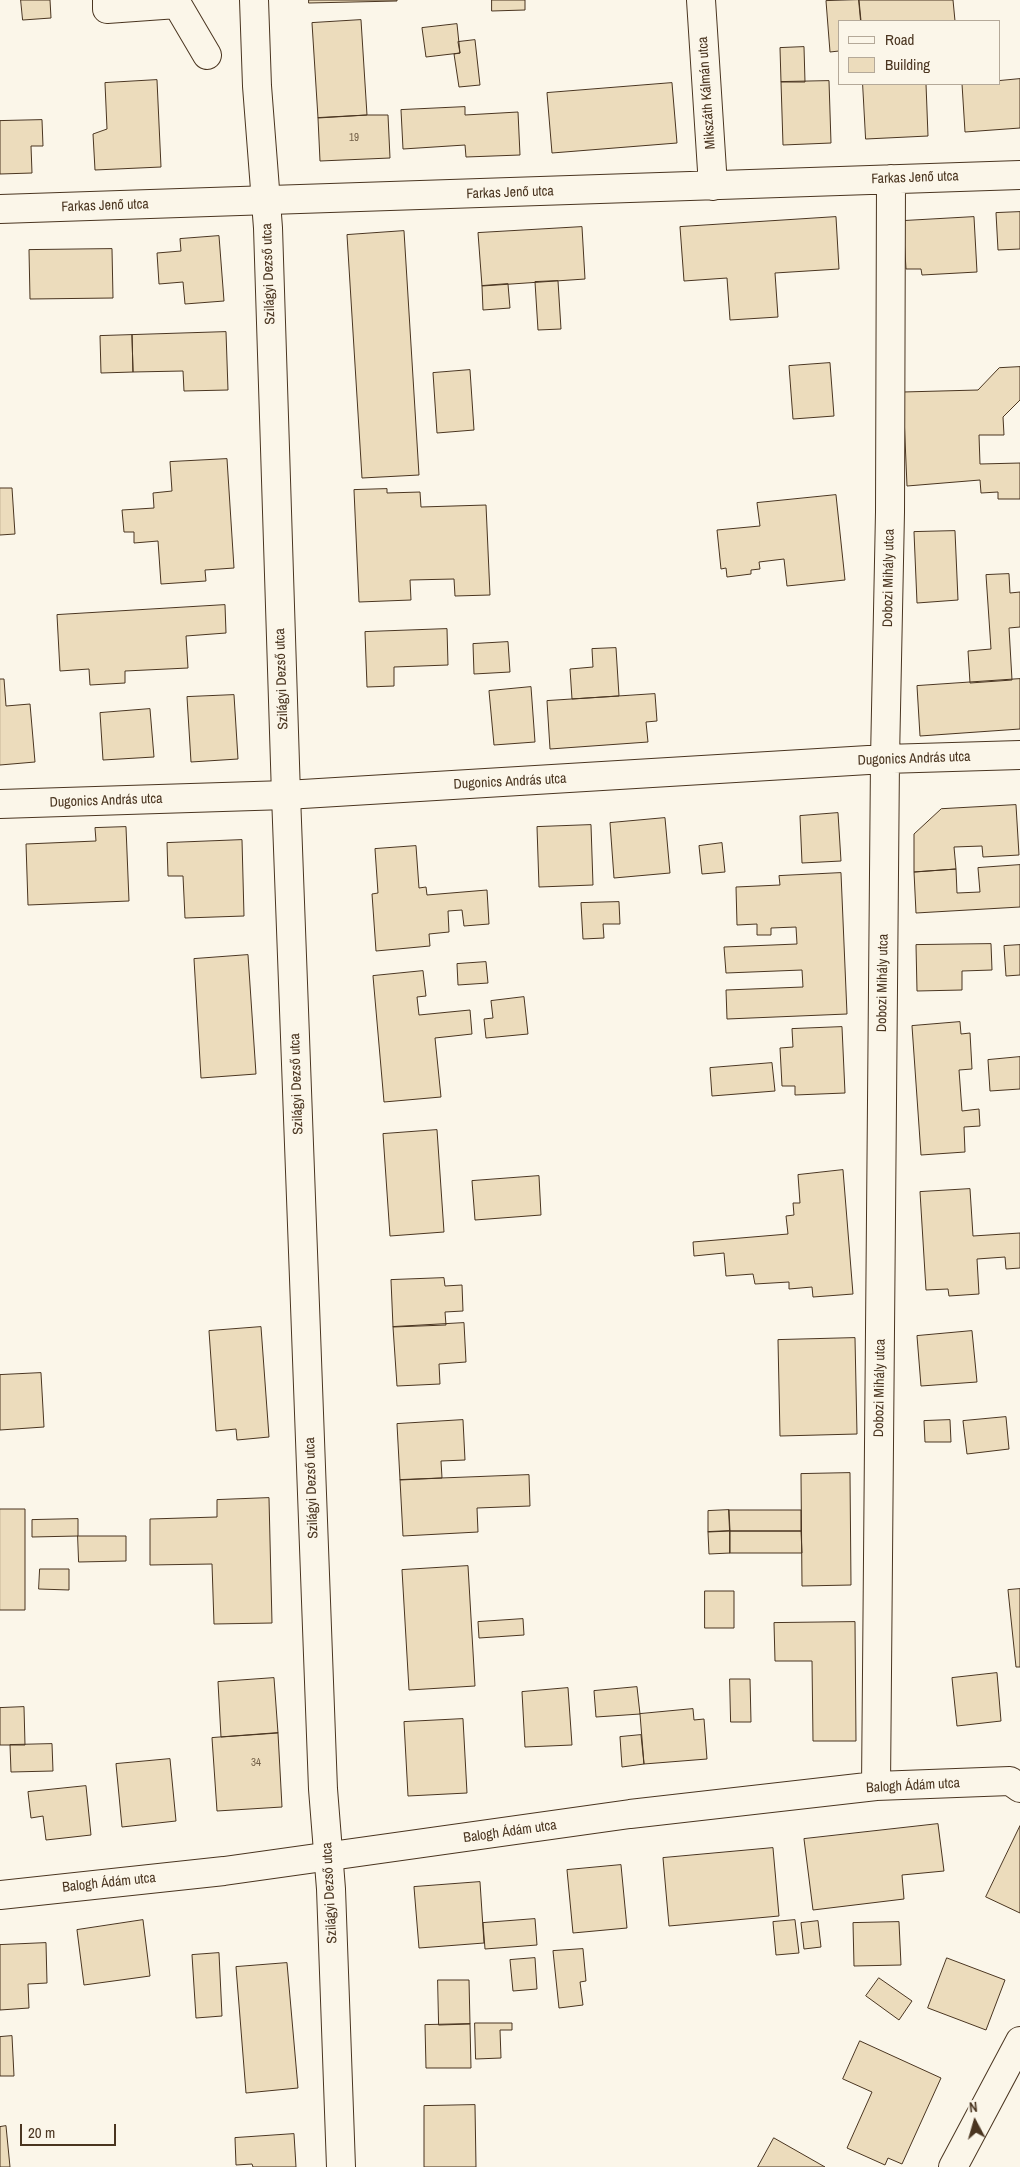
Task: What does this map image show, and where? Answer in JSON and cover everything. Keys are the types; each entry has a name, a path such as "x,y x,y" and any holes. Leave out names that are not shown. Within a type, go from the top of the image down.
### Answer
{"street":[{"path":"106,0 108,9 177,4 185,10 207,55"},
{"name":"Szilágyi Dezső utca","path":"254,0 257,86 266,201 323,1789 328,1857 340,2167"},
{"name":"Mikszáth Kálmán utca","path":"701,0 713,186"},
{"name":"Farkas Jenő utca","path":"0,209 1020,175"},
{"name":"Dobozi Mihály utca","path":"876,1786 885,759 890,512 891,179"},
{"name":"Dugonics András utca","path":"0,804 286,795 885,759 1020,755"},
{"name":"Balogh Ádám utca","path":"0,1895 224,1871 630,1814 876,1786 1010,1781 1020,1788"},
{"path":"953,2167 1020,2041"}],"building":[{"path":"21,0 50,0 51,18 23,20"},
{"path":"309,0 397,0 397,1 309,3"},
{"path":"492,0 525,0 525,10 492,11"},
{"path":"859,0 861,20 838,20 838,51 830,52 826,1"},
{"path":"859,0 953,0 955,20 861,20"},
{"path":"361,20 367,115 318,118 312,23"},
{"path":"457,24 460,53 426,57 422,28"},
{"path":"475,40 480,85 459,87 454,54 460,53 458,42"},
{"path":"804,47 805,82 781,82 780,48"},
{"path":"1020,79 1020,128 965,132 962,85 1000,85 1000,81"},
{"path":"157,80 161,167 95,170 93,134 107,129 105,83"},
{"path":"829,81 831,143 783,145 781,82"},
{"path":"672,83 677,143 552,153 547,93"},
{"path":"863,85 926,85 928,136 866,139"},
{"path":"465,107 465,115 518,112 520,155 466,157 465,145 403,149 401,110"},
{"path":"388,115 390,158 320,161 318,118"},
{"path":"42,120 43,146 31,146 32,173 0,174 0,121"},
{"path":"1020,212 1020,249 998,250 996,213"},
{"path":"836,217 839,269 775,273 778,317 730,320 727,278 684,281 680,227"},
{"path":"974,217 977,272 922,275 921,269 906,269 903,221"},
{"path":"582,227 585,279 482,286 478,233"},
{"path":"404,231 419,475 362,478 347,235"},
{"path":"219,236 224,301 185,304 183,282 159,284 157,253 181,251 180,239"},
{"path":"112,249 113,298 30,299 29,250"},
{"path":"558,281 561,329 538,330 535,282"},
{"path":"508,284 510,308 483,310 482,286"},
{"path":"226,332 228,390 184,391 183,371 133,372 132,335"},
{"path":"132,335 133,372 101,373 100,336"},
{"path":"830,363 834,416 793,419 789,366"},
{"path":"1020,367 1020,400 1003,417 1004,435 979,435 980,464 1020,463 1020,499 998,499 998,492 981,493 980,480 907,486 903,392 978,390 999,368"},
{"path":"470,370 474,430 437,433 433,373"},
{"path":"227,459 234,568 205,570 206,581 161,584 158,541 134,543 134,532 124,532 122,510 154,508 153,493 172,491 170,462"},
{"path":"0,488 12,488 15,534 0,535"},
{"path":"387,489 387,493 420,492 421,507 486,505 490,595 455,596 454,579 410,580 411,600 359,602 354,490"},
{"path":"836,495 845,580 787,586 784,559 759,562 760,569 751,570 751,574 727,577 726,568 721,569 717,530 760,526 757,503"},
{"path":"955,531 958,600 917,603 914,532"},
{"path":"1009,574 1010,593 1020,592 1020,627 1009,628 1012,680 970,683 968,651 991,649 986,575"},
{"path":"225,605 226,633 186,636 188,668 125,671 125,683 90,685 89,669 60,671 57,615"},
{"path":"447,629 448,665 394,667 394,686 367,687 365,632"},
{"path":"508,642 510,672 474,674 473,644"},
{"path":"616,648 619,696 572,699 570,669 593,667 592,649"},
{"path":"0,679 4,679 6,706 30,704 35,762 0,765"},
{"path":"1020,679 1020,729 920,736 917,686"},
{"path":"531,687 535,742 494,745 489,691"},
{"path":"655,694 657,721 646,722 648,742 550,749 547,701"},
{"path":"234,695 238,759 191,762 187,697"},
{"path":"150,709 154,757 103,760 100,713"},
{"path":"1016,805 1019,855 983,857 982,846 954,847 956,869 914,872 914,834 941,809"},
{"path":"838,813 841,861 802,863 800,816"},
{"path":"665,818 670,873 614,878 610,823"},
{"path":"591,825 593,885 539,887 537,827"},
{"path":"126,827 129,901 28,905 26,844 96,841 95,828"},
{"path":"242,840 244,916 185,918 183,876 168,876 167,843"},
{"path":"722,843 725,872 702,874 699,846"},
{"path":"416,846 419,888 426,887 427,895 487,890 489,924 464,926 462,910 448,911 449,932 429,934 430,946 376,951 372,894 378,893 375,849"},
{"path":"1020,865 1020,907 916,913 914,872 956,869 957,893 980,892 978,868"},
{"path":"841,873 847,1014 727,1019 726,990 803,987 802,970 726,973 724,947 797,944 796,927 771,928 771,935 757,935 757,924 737,925 736,887 780,885 779,876"},
{"path":"619,902 620,924 603,924 604,938 583,939 581,903"},
{"path":"991,944 992,970 962,971 962,990 917,991 916,945"},
{"path":"1020,945 1020,975 1006,976 1004,946"},
{"path":"248,955 256,1074 201,1078 194,959"},
{"path":"486,962 488,983 458,985 457,964"},
{"path":"423,971 426,996 417,997 419,1015 470,1010 472,1034 435,1038 441,1097 384,1102 373,976"},
{"path":"524,997 528,1034 486,1038 484,1019 493,1018 491,1001"},
{"path":"960,1022 961,1034 970,1033 972,1069 959,1070 962,1111 979,1109 980,1126 964,1127 965,1152 921,1155 912,1026"},
{"path":"842,1027 845,1093 795,1095 795,1086 782,1086 780,1048 793,1047 792,1029"},
{"path":"1020,1057 1020,1089 990,1091 988,1060"},
{"path":"772,1063 775,1091 712,1096 710,1068"},
{"path":"437,1130 444,1232 390,1236 383,1134"},
{"path":"843,1170 853,1294 813,1297 812,1287 789,1289 789,1282 755,1284 753,1274 726,1276 724,1253 694,1256 693,1242 788,1234 786,1216 794,1215 793,1203 800,1203 798,1175"},
{"path":"539,1176 541,1215 475,1220 472,1181"},
{"path":"970,1189 973,1236 1020,1233 1020,1268 1006,1269 1005,1257 977,1259 979,1294 949,1296 948,1289 926,1290 920,1192"},
{"path":"444,1278 445,1286 462,1285 463,1311 445,1312 446,1325 393,1327 391,1280"},
{"path":"464,1323 466,1362 439,1364 440,1384 397,1386 393,1327"},
{"path":"261,1327 269,1437 237,1440 236,1429 216,1431 209,1331"},
{"path":"972,1331 977,1382 921,1386 917,1336"},
{"path":"855,1338 857,1434 780,1436 778,1340"},
{"path":"41,1373 44,1427 0,1430 0,1375"},
{"path":"1006,1417 1009,1449 967,1454 963,1421"},
{"path":"463,1420 465,1460 441,1461 442,1478 400,1480 397,1424"},
{"path":"950,1420 951,1442 925,1442 924,1421"},
{"path":"850,1473 851,1585 802,1586 801,1474"},
{"path":"529,1475 530,1506 477,1508 478,1532 403,1536 400,1480"},
{"path":"269,1498 272,1623 214,1624 212,1564 150,1565 150,1519 217,1517 217,1500"},
{"path":"0,1509 25,1509 25,1610 0,1610"},
{"path":"729,1510 730,1531 708,1532 708,1511"},
{"path":"729,1510 801,1510 801,1531 730,1531"},
{"path":"78,1519 78,1536 32,1537 32,1520"},
{"path":"730,1531 730,1553 709,1554 708,1532"},
{"path":"730,1531 801,1531 802,1553 730,1553"},
{"path":"78,1536 126,1536 126,1561 79,1562"},
{"path":"468,1566 475,1686 409,1690 402,1570"},
{"path":"40,1569 69,1569 69,1590 39,1589"},
{"path":"1020,1589 1020,1667 1016,1667 1008,1590"},
{"path":"705,1591 734,1591 734,1628 705,1628"},
{"path":"523,1619 524,1635 479,1638 478,1622"},
{"path":"855,1622 856,1741 813,1741 812,1661 775,1661 774,1623"},
{"path":"997,1673 1001,1721 957,1726 952,1678"},
{"path":"274,1678 278,1733 221,1737 218,1682"},
{"path":"730,1679 750,1679 751,1722 731,1722"},
{"path":"637,1687 640,1714 596,1717 594,1691"},
{"path":"568,1688 572,1745 525,1747 522,1692"},
{"path":"24,1707 25,1745 0,1745 0,1708"},
{"path":"693,1709 694,1720 704,1719 707,1759 644,1764 640,1714"},
{"path":"463,1719 467,1793 408,1796 404,1722"},
{"path":"278,1733 282,1807 217,1811 212,1738"},
{"path":"641,1735 644,1764 622,1767 620,1737"},
{"path":"52,1744 53,1771 11,1772 10,1745"},
{"path":"170,1759 176,1821 122,1827 116,1764"},
{"path":"86,1786 91,1835 46,1840 43,1816 31,1818 28,1792"},
{"path":"938,1824 944,1871 902,1875 904,1899 813,1910 804,1839"},
{"path":"1020,1826 1020,1913 986,1897"},
{"path":"773,1848 779,1916 669,1926 663,1858"},
{"path":"621,1865 627,1928 573,1933 567,1870"},
{"path":"480,1882 484,1943 419,1948 414,1887"},
{"path":"535,1919 537,1945 485,1949 483,1923"},
{"path":"143,1920 150,1976 84,1985 77,1930"},
{"path":"795,1920 799,1953 776,1955 773,1922"},
{"path":"818,1921 821,1947 804,1949 801,1923"},
{"path":"899,1922 901,1965 854,1966 853,1923"},
{"path":"46,1943 47,1983 28,1984 29,2008 0,2010 0,1945"},
{"path":"583,1949 586,1981 580,1982 583,2005 559,2008 553,1951"},
{"path":"219,1953 222,2016 196,2018 192,1955"},
{"path":"535,1958 537,1989 513,1991 510,1960"},
{"path":"947,1958 1005,1980 986,2030 928,2008"},
{"path":"287,1963 298,2088 246,2093 236,1967"},
{"path":"879,1978 912,2001 899,2020 866,1996"},
{"path":"438,1980 469,1980 470,2024 439,2025"},
{"path":"475,2023 512,2023 512,2030 500,2030 501,2058 476,2059"},
{"path":"470,2024 471,2068 426,2068 425,2025"},
{"path":"12,2036 14,2076 0,2076 0,2037"},
{"path":"860,2041 941,2078 902,2164 888,2158 885,2165 847,2148 872,2092 843,2079"},
{"path":"475,2105 476,2167 424,2167 424,2106"},
{"path":"6,2126 10,2167 0,2167 0,2127"},
{"path":"294,2134 296,2167 253,2167 252,2164 236,2165 235,2138"},
{"path":"774,2138 825,2167 758,2167"}]}
